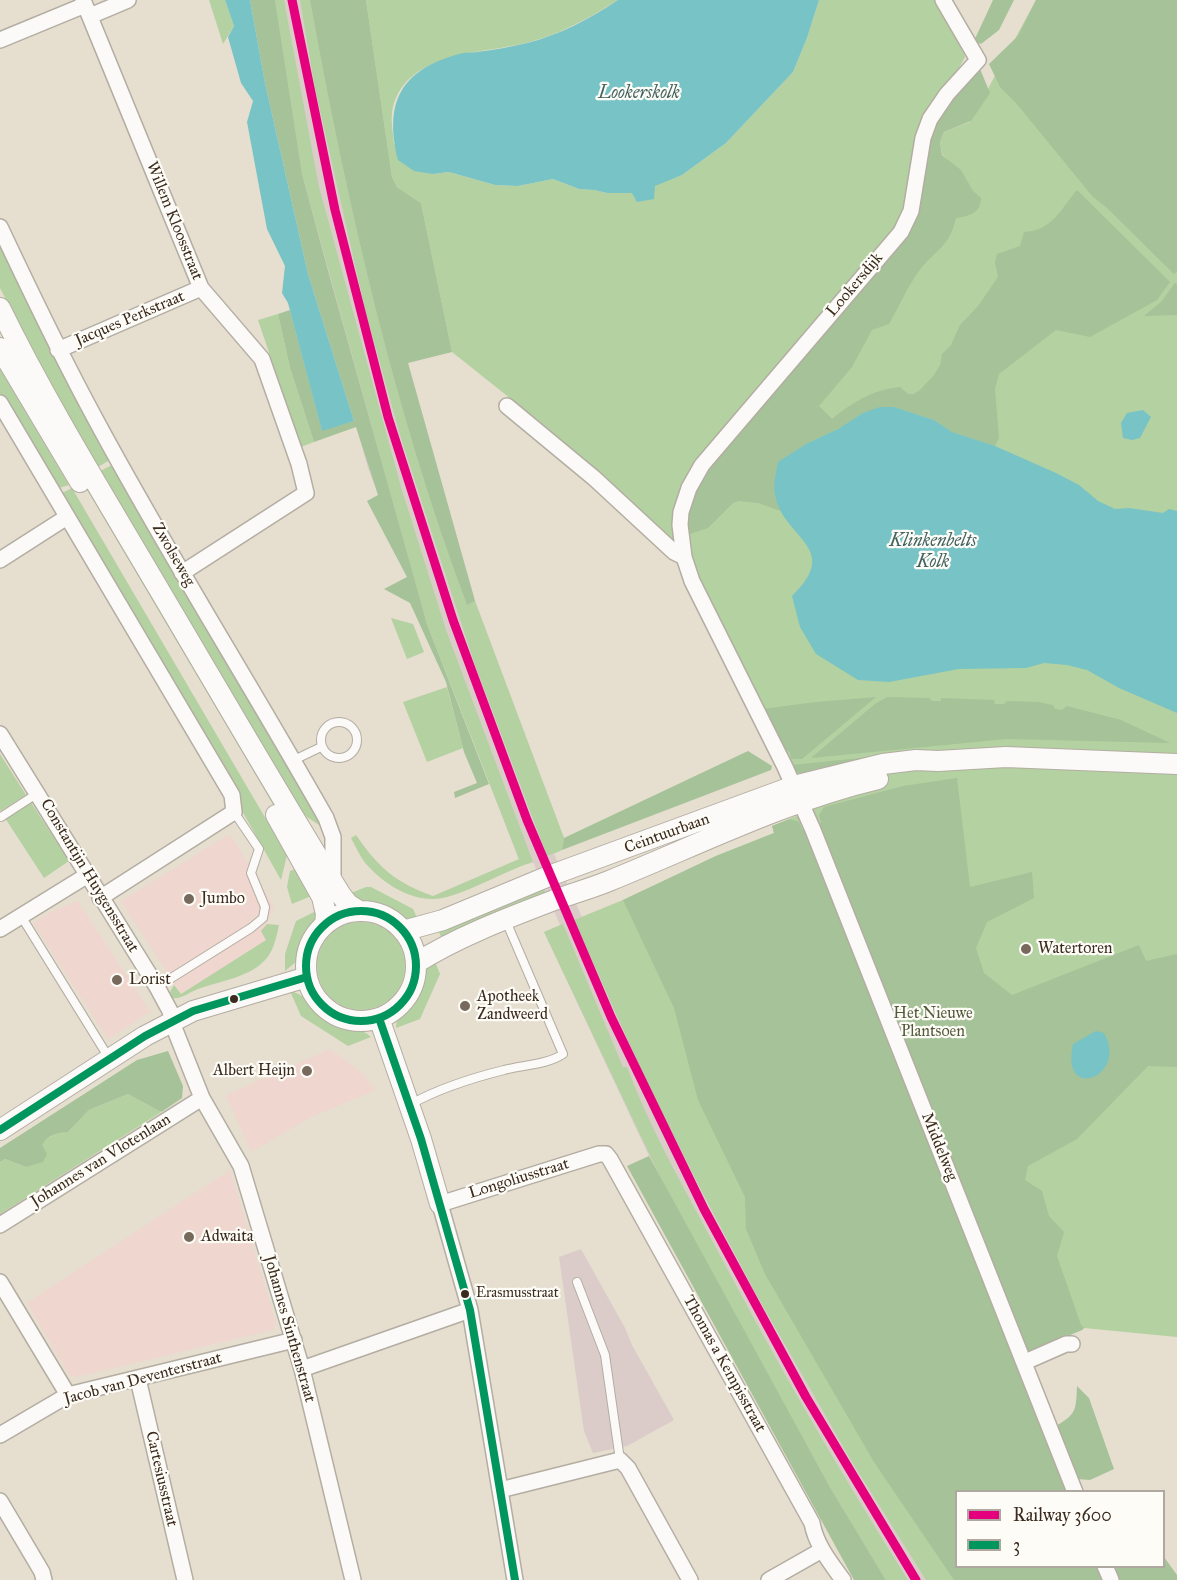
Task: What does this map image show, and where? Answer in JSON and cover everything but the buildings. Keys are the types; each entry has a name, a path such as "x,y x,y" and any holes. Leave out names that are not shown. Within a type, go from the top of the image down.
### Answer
{"street":[{"path":"0,40 86,7 128,0"},
{"name":"Lookersdijk","path":"798,794 692,581 684,557 680,525 681,512 689,488 702,465 901,232 911,211 923,138 930,119 947,94 978,60 943,0"},
{"name":"Willem Kloosstraat","path":"86,7 201,288 262,359 299,464 306,493 182,573"},
{"name":"Zwolseweg","path":"0,227 58,350 98,424 182,573 294,760 326,818 333,837 333,884"},
{"name":"Jacques Perkstraat","path":"58,350 201,288"},
{"name":"Zwolseweg","path":"0,308 22,354 79,455 333,884 348,904 358,911"},
{"path":"0,348 285,830 322,897 326,914 325,924"},
{"path":"0,403 232,795 234,813 100,898"},
{"path":"507,405 594,478 674,552 684,557"},
{"path":"0,560 68,517"},
{"name":"Constantijn Huygensstraat","path":"0,734 38,792 86,876 157,987 173,1021"},
{"name":"Ceintuurbaan","path":"403,931 443,920 549,876 883,764 916,760 1006,757 1177,764"},
{"name":"Ceintuurbaan","path":"416,963 434,951 505,920 606,882 798,794"},
{"name":"Middelweg","path":"798,794 1075,1490"},
{"path":"0,929 86,876"},
{"path":"358,911 383,916 403,931 414,951 416,963 416,973 409,992 397,1008 380,1018 361,1021 342,1018 326,1009 313,994 307,977 306,958 308,948 325,924 340,915 358,911"},
{"path":"0,1130 173,1021 203,1008 307,977"},
{"path":"380,1018 410,1104 470,1310 516,1580"},
{"name":"Johannes Sinthenstraat","path":"173,1021 202,1098 241,1166 302,1369 353,1580"},
{"name":"Johannes van Vlotenlaan","path":"0,1225 202,1098"},
{"name":"Longoliusstraat","path":"440,1204 599,1154"},
{"name":"Thomas a Kempisstraat","path":"599,1154 606,1154 610,1159 812,1523 814,1535 822,1550 843,1580"},
{"path":"0,1282 68,1395"},
{"path":"302,1369 470,1310"},
{"name":"Jacob van Deventerstraat","path":"0,1435 68,1395 294,1340"},
{"path":"1025,1362 1066,1344 1072,1344"},
{"name":"Cartesiusstraat","path":"138,1379 185,1580"},
{"path":"500,1490 621,1460 628,1468 690,1580"},
{"path":"0,1501 42,1572 44,1580"},
{"path":"769,1580 822,1550"}],"lane":[{"path":"335,722 351,725 357,733 358,745 352,754 341,759 327,755 321,747 320,740 323,730 335,722"},
{"path":"294,760 321,747"},
{"path":"1,817 38,792"},
{"path":"157,987 251,928 263,918 265,907 251,873 259,849 234,813"},
{"path":"21,916 110,1059"},
{"path":"410,1104 435,1091 505,1070 547,1061 563,1054 505,920"},
{"path":"577,1282 605,1355 621,1460"}],"shaded area":[{"path":"250,0 335,0 408,363 475,601 564,838 562,850 554,854 582,917 593,913 954,1580 886,1580 649,1156 544,932 560,925 533,862 521,865 368,468"},
{"path":"230,834 274,906 265,927 267,940 181,994 121,901"},
{"path":"78,901 150,1012 108,1039 33,923 51,912"},
{"path":"330,1049 360,1071 376,1090 309,1118 251,1152 226,1095"},
{"name":"Adwaita","path":"230,1170 276,1323 273,1330 76,1377 69,1375 27,1303"},
{"path":"581,1249 674,1420 627,1446 593,1453 584,1431 559,1257"}],"green space":[{"path":"209,0 225,0 234,26 223,44"},
{"path":"250,0 275,0 302,174 330,278 427,624 489,784 455,798 454,792 477,783 464,752 446,682 410,603 384,589 407,577 367,501 378,495 356,427 314,442 290,368 278,314 290,310 322,430 354,421 308,274 265,83"},
{"path":"275,0 284,0 319,187 401,487 446,630 533,862 447,897 436,899 414,896 384,881 365,863 351,838 356,835 389,873 408,885 433,896 519,859 427,624 302,174"},
{"path":"300,0 310,0 357,230 395,382 417,457 467,605 475,601 564,838 562,850 547,856 474,662 400,435 366,313 315,88"},
{"path":"310,0 366,0 392,177 397,187 421,203 452,352 408,363 475,601 467,605 417,457 375,306 340,153"},
{"path":"366,0 618,0 574,25 538,40 469,53 430,65 414,75 401,89 392,111 394,144 433,174 449,172 495,185 518,186 553,179 579,189 607,193 632,193 682,175 726,143 793,72 819,0 936,0 963,43 965,57 918,128 907,204 895,228 677,548 540,422 452,352 421,203 397,187 392,177"},
{"path":"993,0 1014,0 999,30 981,44 974,41"},
{"name":"Het Nieuwe Plantsoen","path":"1036,0 1177,0 1177,1337 1084,1328 1017,1357 955,1490 955,1568 1105,1580 926,1580 852,1462 755,1292 643,1074 574,920 623,900 716,856 774,833 772,826 813,809 690,563 684,536 948,160 942,154 940,142 944,132 970,122"},
{"path":"1036,0 1177,0 1177,272 1174,274 1093,197 1016,103 1000,87 989,64 1018,36"},
{"path":"980,69 990,93 971,121 944,132 940,142 942,155 961,170 973,191 981,198 979,207 970,215 956,218 945,243 915,277 889,324 872,330 852,367 819,406 832,419 855,402 881,391 900,387 908,394 914,394 920,390 934,375 940,365 942,354 951,345 960,325 978,306 998,277 995,262 997,254 1020,246 1024,232 1034,231 1049,224 1077,190 1170,282 1157,300 1090,337 1056,330 999,374 995,389 999,438 995,446 952,432 934,420 894,407 863,413 838,429 806,444 796,452 775,496 781,511 758,503 739,501 733,503 708,528 684,536 688,509 695,489 721,448 908,233 927,148 940,111 974,71"},
{"path":"0,240 25,297 110,460 98,467 62,407 0,288"},
{"path":"1175,283 1177,284 1177,315 1144,316 1161,302"},
{"path":"278,314 290,368 314,442 301,447 258,320"},
{"path":"0,369 69,485 56,489 0,394"},
{"path":"112,465 319,814 322,827 301,813 100,471"},
{"path":"89,479 151,585 323,889 83,483"},
{"path":"72,488 287,855 281,880 241,809 241,796 60,494"},
{"path":"391,618 413,624 424,652 407,659"},
{"path":"447,687 463,748 427,762 403,702"},
{"path":"876,697 802,759 791,759 790,752 783,749 762,709 816,702"},
{"path":"887,697 929,698 932,701 941,701 941,698 994,700 995,704 1004,704 1007,701 1038,702 1053,705 1055,709 1062,710 1067,706 1121,720 1170,743 1007,739 811,758 875,704"},
{"path":"748,751 772,766 771,770 562,850 564,838"},
{"path":"0,754 26,795 1,811 0,810"},
{"path":"870,757 803,775 793,770 792,765"},
{"path":"957,778 970,887 1032,872 1034,898 987,922 976,948 984,973 1012,995 1139,945 1146,961 1177,954 1177,1067 1148,1066 1077,1139 1028,1166 1025,1180 1042,1191 1049,1216 1064,1232 1057,1256 1084,1328 1030,1351 1025,1349 818,825 821,823 819,815 824,807 903,786"},
{"path":"30,801 69,861 44,878 5,818"},
{"path":"790,819 799,822 802,830 806,828 1070,1490 955,1490 955,1568 1100,1568 1105,1580 954,1580 874,1462 765,1274 746,1229 745,1197 698,1100 674,1008 623,900 716,856 774,833 772,826"},
{"path":"300,867 316,894 292,904 287,887 290,871"},
{"path":"542,884 547,896 443,943 437,926"},
{"path":"371,887 413,909 419,922 405,920 346,895"},
{"path":"320,909 318,922 297,961 285,971 285,954 296,921"},
{"path":"352,922 370,922 386,929 398,941 405,957 405,975 398,991 386,1003 370,1010 352,1010 336,1003 324,991 317,975 317,957 324,941 336,929"},
{"path":"267,924 279,925 277,936 269,955 256,968 241,976 198,989 182,997 172,998 170,992 174,985 181,994 266,940 261,931"},
{"path":"563,924 623,1067 627,1067 646,1113 680,1180 808,1415 908,1580 886,1580 830,1487 664,1185 544,932"},
{"path":"433,957 440,974 420,1019 396,1028 399,1015 411,999"},
{"path":"290,991 304,997 329,1019 359,1029 371,1037 348,1046 301,1016"},
{"path":"168,1051 183,1086 182,1098 163,1111 128,1094 89,1110 68,1132 56,1134 47,1139 42,1145 47,1154 43,1162 26,1167 5,1159 0,1162 0,1148 137,1060"},
{"path":"128,1094 163,1111 0,1214 0,1162 5,1159 26,1167 38,1148 47,1139 53,1135 68,1132 89,1110"},
{"path":"649,1156 830,1487 886,1580 854,1580 627,1166"},
{"path":"1077,1386 1089,1398 1114,1469 1090,1480 1077,1479 1056,1426 1072,1414"},
{"path":"1165,1558 1177,1575 1177,1580 1117,1580 1111,1568 1165,1568"}],"water":[{"path":"225,0 250,0 265,83 308,274 354,421 322,431 288,303 282,293 285,266 267,229 247,122 253,101 241,83 228,37 234,26"},
{"name":"Lookerskolk","path":"618,0 819,0 793,72 726,143 682,175 655,186 654,199 637,202 632,193 607,193 579,189 553,179 518,186 495,185 449,172 433,174 414,171 398,160 393,122 396,106 401,92 423,69 461,53 509,47 551,36 585,20"},
{"name":"Klinkenbelts Kolk","path":"880,407 894,407 934,420 952,432 995,446 1079,485 1098,501 1115,509 1129,508 1163,513 1169,509 1177,511 1177,713 1119,688 1087,670 1067,665 1044,663 1026,668 959,669 889,682 858,680 816,654 800,627 792,596 806,579 812,566 811,554 780,510 774,491 778,462 863,413"},
{"path":"1143,410 1151,417 1140,438 1132,440 1123,438 1121,423 1127,413"},
{"path":"1096,1031 1104,1033 1109,1048 1108,1061 1102,1071 1093,1077 1084,1078 1076,1074 1072,1063 1073,1044"}],"rail line":[{"name":"3600","path":"292,0 335,210 388,417 453,620 527,820 611,1017 704,1209 806,1397 916,1580"}],"transit line":[{"name":"3","path":"361,911 382,915 400,927 412,945 416,966 412,987 400,1005 382,1017 361,1021 340,1017 322,1005 310,987 306,966 310,945 322,927 340,915 361,911"},
{"name":"3","path":"0,1130 145,1036 193,1011 307,977"},
{"name":"3","path":"379,1018 421,1139 470,1310 515,1580"}],"place":[{"name":"Jumbo","path":"189,899"},
{"name":"Watertoren","path":"1026,949"},
{"name":"Lorist","path":"117,980"},
{"name":"Apotheek Zandweerd","path":"465,1006"},
{"name":"Albert Heijn","path":"307,1071"},
{"name":"Adwaita","path":"189,1237"},
{"name":"Erasmusstraat","path":"465,1294"}]}
